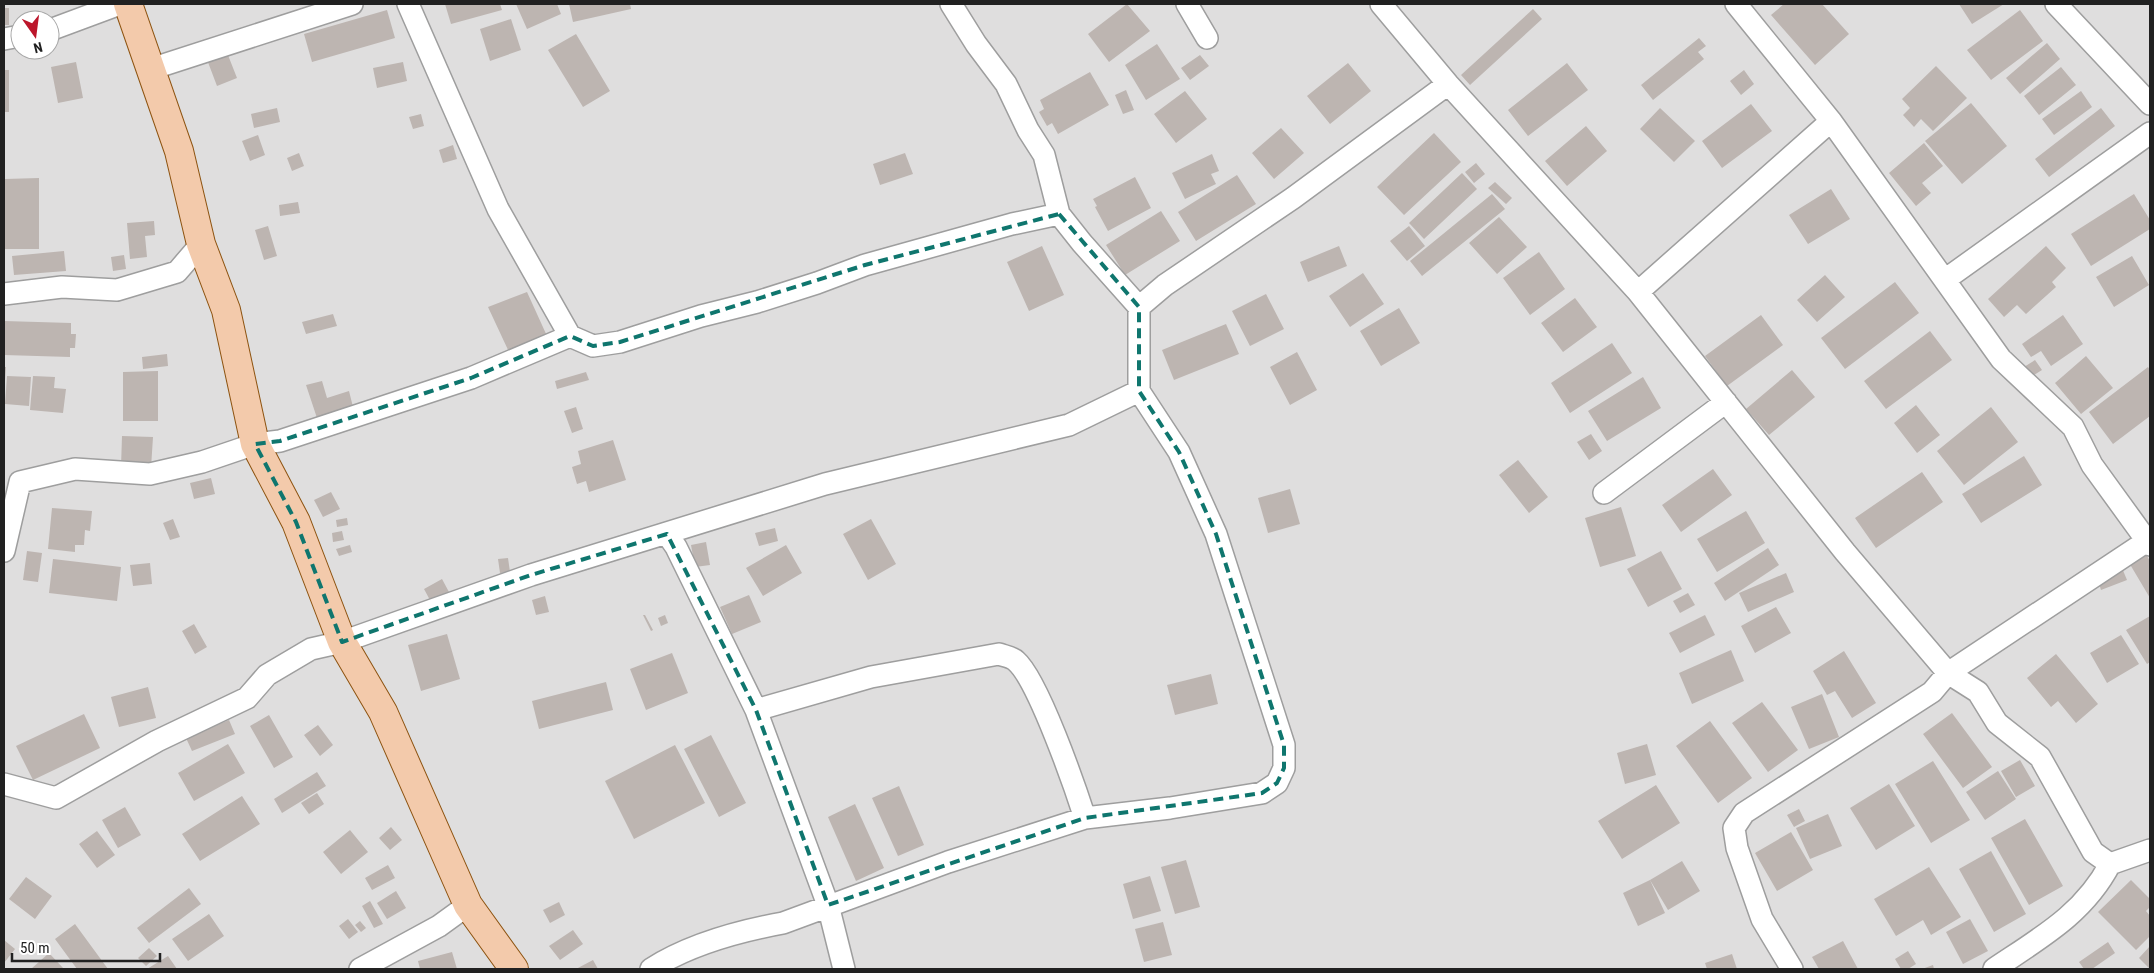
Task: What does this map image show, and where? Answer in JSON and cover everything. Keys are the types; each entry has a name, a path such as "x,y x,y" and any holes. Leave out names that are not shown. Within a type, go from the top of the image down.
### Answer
{"main road":[{"path":"128,4 179,151 201,244 226,310 255,444 296,522 342,642 383,712 468,905 514,969"}],"street":[{"path":"60,26 120,4"},
{"path":"151,69 352,4"},
{"path":"408,4 498,210 570,336 594,346 620,342 701,316 817,284 865,265 1012,224 1059,214"},
{"path":"651,969 665,960 702,945 756,928 783,923 828,905 982,851 1085,818 1170,808 1262,792 1277,783 1284,768 1284,745 1277,719 1216,534 1179,452 1139,391 1139,307 1082,244 1059,214 1044,155 1028,130 1006,84 976,44 951,4"},
{"path":"1187,4 1207,38"},
{"path":"1381,4 1448,84 1638,292 1845,552 1948,673 1978,692 1997,723 2040,757 2093,852 2110,864"},
{"path":"1736,4 1831,121 2001,358 2073,427 2092,465 2149,543 1948,673 1932,692 1744,812 1734,828 1737,848 1762,919 1792,969"},
{"path":"2056,4 2150,104"},
{"path":"1139,307 1165,285 1293,198 1448,84"},
{"path":"1638,292 1831,121"},
{"path":"1946,279 2150,133"},
{"path":"4,294 62,287 117,290 177,272 201,244"},
{"path":"4,551 12,480 75,469 150,474 202,462 255,444 280,441 471,378 570,336"},
{"path":"4,784 56,798 157,741 247,698 267,675 311,649 342,642 531,576 825,484 1070,425 1139,391"},
{"path":"1604,493 1726,402"},
{"path":"667,534 676,547 756,710 828,905 844,969"},
{"path":"756,710 870,677 999,654 1016,660 1028,678 1077,792 1085,818"},
{"path":"1994,969 2072,915 2099,885 2110,864 2150,850"},
{"path":"360,969 439,926 468,905"}],"highlighted area":[{"path":"1059,214 1139,307 1139,391 1179,452 1216,534 1284,745 1284,768 1277,783 1262,793 1085,818 828,905 756,710 667,534 531,575 342,642 296,522 255,444 280,441 471,378 570,336 593,346 620,342 865,265"}],"shaded area":[{"path":"4,4 2150,4 2150,969 4,969"}],"building":[{"path":"445,4 500,4 502,10 451,24"},
{"path":"516,4 557,4 561,14 527,29"},
{"path":"569,4 630,4 631,9 573,22"},
{"path":"1127,4 1150,31 1109,62 1088,34"},
{"path":"1784,4 1822,4 1849,34 1815,65 1771,15"},
{"path":"1959,4 2004,4 1972,24"},
{"path":"4,8 9,8 9,25 4,25"},
{"path":"1533,9 1542,19 1470,85 1461,75"},
{"path":"387,10 395,38 312,62 304,34"},
{"path":"2020,10 2043,41 1991,80 1967,50"},
{"path":"511,19 521,50 490,61 480,29"},
{"path":"576,34 610,91 583,107 548,50"},
{"path":"1699,38 1706,46 1698,52 1704,59 1653,100 1641,85"},
{"path":"2047,43 2060,59 2020,94 2006,78"},
{"path":"1157,44 1180,79 1146,100 1125,65"},
{"path":"226,50 237,78 217,86 206,57"},
{"path":"1200,55 1209,66 1190,80 1181,68"},
{"path":"76,62 83,98 58,103 51,67"},
{"path":"403,62 407,81 377,88 373,68"},
{"path":"1348,63 1371,91 1330,124 1307,96"},
{"path":"1567,63 1588,90 1528,136 1508,110"},
{"path":"1936,66 1967,98 1933,131 1921,119 1914,127 1903,115 1910,108 1902,99"},
{"path":"2061,67 2076,85 2039,115 2024,96"},
{"path":"4,70 9,70 9,112 4,112"},
{"path":"1744,70 1754,84 1741,95 1730,81"},
{"path":"1090,72 1109,105 1058,134 1052,123 1047,126 1039,112 1044,109 1040,100"},
{"path":"1126,90 1134,110 1123,114 1115,95"},
{"path":"1185,91 1207,119 1176,143 1154,114"},
{"path":"2081,91 2092,107 2054,135 2042,119"},
{"path":"1971,103 2007,146 1962,184 1925,141"},
{"path":"1751,104 1772,131 1722,168 1702,141"},
{"path":"277,108 280,122 254,128 251,114"},
{"path":"1660,108 1695,141 1674,162 1640,129"},
{"path":"2101,108 2115,126 2049,177 2035,159"},
{"path":"421,114 424,126 413,129 409,117"},
{"path":"1586,126 1607,151 1567,186 1545,161"},
{"path":"1281,128 1304,153 1274,179 1252,153"},
{"path":"1434,133 1461,162 1404,215 1377,187"},
{"path":"258,135 265,155 250,161 242,141"},
{"path":"1924,143 1943,166 1922,183 1931,193 1916,206 1889,173"},
{"path":"453,145 457,159 443,163 439,150"},
{"path":"299,153 304,166 292,171 287,158"},
{"path":"905,153 913,174 880,185 873,164"},
{"path":"1212,154 1219,171 1211,174 1216,184 1185,199 1172,173"},
{"path":"1476,163 1485,174 1474,183 1465,172"},
{"path":"1462,173 1477,189 1424,239 1409,223"},
{"path":"1237,175 1256,204 1196,241 1178,212"},
{"path":"1135,177 1151,208 1108,231 1095,207 1097,206 1093,199"},
{"path":"39,178 39,249 5,249 5,179"},
{"path":"1495,182 1512,198 1506,204 1488,188"},
{"path":"1831,189 1850,219 1808,244 1789,215"},
{"path":"1492,194 1505,209 1422,276 1410,261"},
{"path":"2134,194 2150,220 2150,229 2091,266 2071,234"},
{"path":"298,202 300,213 280,216 279,205"},
{"path":"1161,211 1180,241 1125,275 1106,245"},
{"path":"1499,217 1527,247 1497,274 1469,243"},
{"path":"154,221 155,235 145,236 147,257 130,259 127,223"},
{"path":"268,226 277,256 264,260 255,230"},
{"path":"1409,226 1425,246 1407,261 1390,241"},
{"path":"1042,246 1064,295 1029,311 1007,262"},
{"path":"1339,246 1347,266 1308,282 1300,262"},
{"path":"2046,246 2066,268 2052,282 2056,287 2026,314 2017,305 2004,317 1988,299"},
{"path":"64,251 66,271 14,275 12,256"},
{"path":"1539,252 1565,289 1530,315 1503,278"},
{"path":"124,255 126,269 113,271 111,257"},
{"path":"2132,256 2149,285 2114,307 2096,277"},
{"path":"1363,273 1384,304 1350,327 1329,296"},
{"path":"1825,275 1845,297 1817,322 1797,300"},
{"path":"1895,282 1919,313 1845,369 1821,338"},
{"path":"527,292 547,336 509,352 488,307"},
{"path":"1266,294 1284,329 1250,346 1232,311"},
{"path":"1575,298 1597,327 1563,352 1541,323"},
{"path":"1399,308 1420,343 1381,366 1360,331"},
{"path":"333,314 337,326 306,334 302,322"},
{"path":"1761,315 1783,345 1727,386 1705,356"},
{"path":"2063,315 2083,344 2051,366 2041,351 2031,357 2022,344"},
{"path":"4,321 71,323 71,334 76,334 75,348 70,348 70,357 4,355"},
{"path":"1226,324 1239,354 1174,380 1162,350"},
{"path":"1930,331 1952,360 1886,409 1864,381"},
{"path":"1612,343 1632,373 1570,413 1551,383"},
{"path":"1297,352 1317,390 1290,405 1270,367"},
{"path":"167,354 168,366 143,369 142,357"},
{"path":"2086,356 2113,388 2081,414 2055,383"},
{"path":"2035,360 2042,370 2031,377 2024,367"},
{"path":"4,367 6,367 5,381 4,380"},
{"path":"2148,367 2150,370 2150,416 2113,444 2089,412"},
{"path":"1792,370 1815,397 1769,435 1746,409"},
{"path":"158,371 158,421 123,421 123,372"},
{"path":"586,372 589,380 557,389 555,381"},
{"path":"7,376 31,377 29,406 5,404"},
{"path":"33,376 55,377 54,388 66,389 63,413 30,410"},
{"path":"1643,377 1661,408 1607,441 1588,411"},
{"path":"322,381 327,398 349,391 353,407 317,418 306,385"},
{"path":"1916,405 1940,435 1917,453 1894,423"},
{"path":"576,407 583,429 572,433 564,411"},
{"path":"1991,407 2018,442 1964,485 1937,451"},
{"path":"1591,434 1602,451 1589,460 1577,442"},
{"path":"122,436 153,437 151,468 121,467"},
{"path":"613,440 626,480 589,492 586,481 577,484 572,467 581,464 578,451"},
{"path":"2024,456 2042,485 1981,523 1962,494"},
{"path":"1518,460 1548,497 1529,513 1499,475"},
{"path":"1713,469 1732,495 1681,532 1662,505"},
{"path":"1922,472 1943,502 1876,548 1855,518"},
{"path":"211,478 215,494 194,499 190,483"},
{"path":"1290,489 1300,524 1268,533 1258,498"},
{"path":"331,492 340,509 323,517 314,500"},
{"path":"1621,507 1636,556 1600,567 1585,518"},
{"path":"52,508 92,511 90,531 85,530 84,545 75,545 75,552 48,549"},
{"path":"1746,511 1765,543 1717,572 1697,539"},
{"path":"347,518 348,525 337,527 336,520"},
{"path":"173,519 180,537 170,540 163,523"},
{"path":"871,519 896,564 868,580 843,534"},
{"path":"775,528 778,541 759,546 755,533"},
{"path":"342,531 344,540 333,542 332,533"},
{"path":"706,542 710,565 695,567 691,545"},
{"path":"350,545 352,552 339,556 336,549"},
{"path":"786,545 802,573 763,596 746,568"},
{"path":"1768,548 1779,565 1725,601 1714,583"},
{"path":"27,551 42,553 38,582 23,580"},
{"path":"1661,551 1682,589 1648,607 1627,569"},
{"path":"2144,551 2150,561 2150,598 2128,561"},
{"path":"508,558 510,572 500,573 498,559"},
{"path":"53,559 121,567 117,601 49,593"},
{"path":"150,563 152,584 133,586 130,565"},
{"path":"2122,568 2127,580 2101,590 2097,577"},
{"path":"1786,573 1794,592 1748,612 1739,593"},
{"path":"442,579 449,592 431,602 424,589"},
{"path":"1688,593 1695,605 1680,613 1673,601"},
{"path":"749,595 761,622 732,634 720,607"},
{"path":"545,596 549,612 536,615 532,600"},
{"path":"1776,607 1791,633 1755,653 1741,626"},
{"path":"643,615 645,615 653,630 651,631"},
{"path":"665,615 668,623 661,626 658,618"},
{"path":"1705,615 1715,635 1680,653 1669,633"},
{"path":"2150,616 2150,662 2147,664 2126,630"},
{"path":"194,624 207,647 195,654 182,631"},
{"path":"447,634 460,679 421,691 408,645"},
{"path":"2121,635 2139,664 2107,683 2090,653"},
{"path":"1731,650 1744,681 1692,704 1679,673"},
{"path":"1844,651 1876,703 1852,718 1835,691 1827,695 1813,671"},
{"path":"672,653 688,693 646,710 630,669"},
{"path":"2056,654 2098,704 2076,723 2058,701 2051,707 2027,678"},
{"path":"1211,674 1218,704 1175,715 1167,685"},
{"path":"606,682 613,710 539,729 532,701"},
{"path":"148,687 156,718 119,727 111,697"},
{"path":"1822,694 1839,737 1809,749 1791,707"},
{"path":"1762,702 1798,750 1768,772 1732,723"},
{"path":"1952,713 1992,767 1963,788 1923,734"},
{"path":"84,714 100,748 33,780 16,746"},
{"path":"269,715 293,757 274,768 250,726"},
{"path":"229,720 235,734 192,751 186,738"},
{"path":"1710,721 1752,778 1718,803 1676,746"},
{"path":"318,725 333,745 320,756 304,735"},
{"path":"711,735 746,803 719,817 684,749"},
{"path":"228,744 245,773 194,801 178,773"},
{"path":"1647,744 1656,775 1625,784 1617,753"},
{"path":"675,745 705,803 634,839 605,781"},
{"path":"2020,760 2035,786 2016,797 2001,771"},
{"path":"1933,761 1970,820 1931,843 1895,784"},
{"path":"1998,771 2016,799 1985,820 1966,792"},
{"path":"317,772 326,786 282,813 274,799"},
{"path":"1889,784 1915,826 1876,850 1850,808"},
{"path":"1656,785 1680,823 1622,859 1598,821"},
{"path":"899,786 924,845 898,856 872,798"},
{"path":"317,793 324,804 309,814 301,803"},
{"path":"242,796 260,824 200,861 182,834"},
{"path":"855,804 884,868 856,881 828,817"},
{"path":"125,807 141,835 118,848 102,820"},
{"path":"1799,809 1805,821 1794,827 1787,815"},
{"path":"1828,814 1842,846 1810,859 1796,828"},
{"path":"2025,819 2063,886 2029,905 1991,838"},
{"path":"391,827 402,840 390,850 379,838"},
{"path":"350,830 368,852 341,874 323,852"},
{"path":"97,831 115,855 97,868 79,844"},
{"path":"1791,832 1813,870 1777,891 1755,853"},
{"path":"1991,851 2026,914 1994,932 1959,869"},
{"path":"1186,860 1200,907 1175,914 1161,867"},
{"path":"1682,861 1700,891 1668,910 1650,880"},
{"path":"388,865 395,878 372,890 365,878"},
{"path":"1929,867 1961,917 1931,935 1923,920 1896,936 1874,899"},
{"path":"1150,876 1161,911 1133,919 1123,884"},
{"path":"26,877 52,896 35,919 9,899"},
{"path":"1650,880 1665,913 1638,926 1623,893"},
{"path":"2131,880 2150,899 2150,907 2146,911 2150,916 2150,936 2136,950 2098,912"},
{"path":"189,888 201,904 149,943 137,928"},
{"path":"396,891 406,908 387,919 377,903"},
{"path":"370,901 383,924 374,928 362,906"},
{"path":"559,902 565,915 550,923 543,910"},
{"path":"209,914 224,936 188,961 172,939"},
{"path":"348,919 358,932 349,939 339,926"},
{"path":"1970,919 1988,951 1963,964 1946,932"},
{"path":"360,921 366,928 361,932 355,925"},
{"path":"1163,922 1172,955 1144,962 1135,929"},
{"path":"75,924 108,969 77,969 55,939"},
{"path":"573,930 583,944 560,960 549,946"},
{"path":"4,940 15,949 4,963"},
{"path":"1843,941 1858,969 1819,969 1812,957"},
{"path":"2108,942 2115,953 2092,969 2084,969 2079,962"},
{"path":"2150,946 2150,969 2139,958"},
{"path":"149,948 157,956 146,966 138,958"},
{"path":"1908,951 1916,964 1908,969 1901,969 1895,959"},
{"path":"452,952 457,969 420,969 418,961"},
{"path":"49,953 64,969 31,969"},
{"path":"1732,954 1737,969 1707,969 1705,963"},
{"path":"168,956 177,969 147,969"},
{"path":"593,960 598,969 576,969"},
{"path":"1933,965 1934,969 1922,969"}]}
